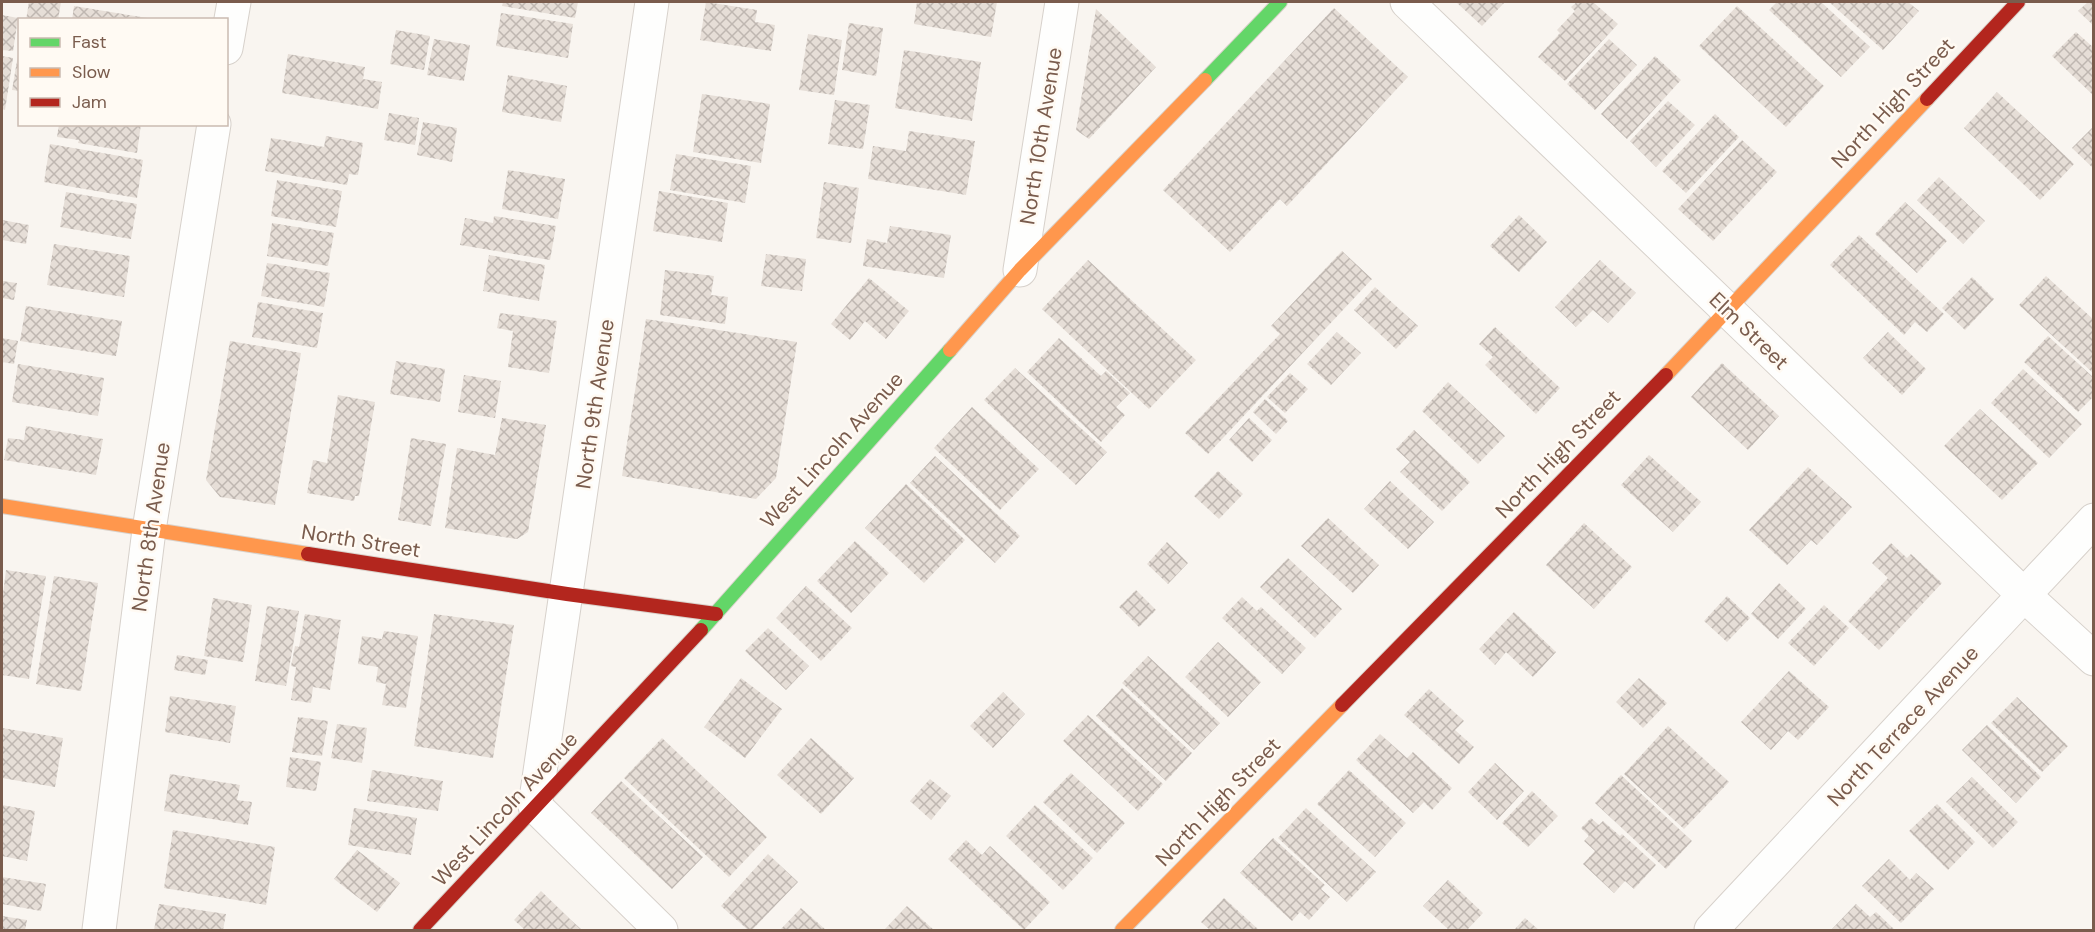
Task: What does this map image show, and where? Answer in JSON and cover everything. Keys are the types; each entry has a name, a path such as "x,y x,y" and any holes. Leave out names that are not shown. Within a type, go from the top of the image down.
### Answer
{"street":[{"path":"228,36 234,2"},
{"name":"North 9th Avenue","path":"535,806 652,2"},
{"name":"North 10th Avenue","path":"1020,270 1062,2"},
{"name":"West Lincoln Avenue","path":"420,930 716,614 1020,270 1280,2"},
{"name":"Elm Street","path":"1407,2 2024,595 2094,658"},
{"name":"North High Street","path":"1122,930 1728,311 2018,2"},
{"name":"North 8th Avenue","path":"99,930 149,530 214,126"},
{"name":"North Street","path":"2,506 567,594 716,614"},
{"name":"North Terrace Avenue","path":"1712,930 2094,520"},
{"path":"535,806 661,930"}],"building":[{"path":"29,2 61,2 58,18 26,18"},
{"path":"503,2 578,2 575,18 502,6"},
{"path":"706,2 757,10 755,22 775,25 771,51 700,40"},
{"path":"917,2 997,2 991,37 914,24"},
{"path":"1456,2 1505,2 1482,26"},
{"path":"1577,2 1593,2 1618,24 1565,81 1538,57 1560,33 1557,30 1575,11 1571,7"},
{"path":"1777,2 1821,2 1870,47 1841,77 1769,10"},
{"path":"1829,2 1908,2 1919,11 1883,50"},
{"path":"2088,2 2094,2 2094,26 2078,11"},
{"path":"74,6 147,18 72,18"},
{"path":"1737,6 1824,86 1786,127 1699,46"},
{"path":"1334,8 1408,77 1287,206 1280,199 1230,252 1163,190"},
{"path":"1096,9 1156,67 1089,139 1076,130"},
{"path":"501,13 573,24 568,58 496,46"},
{"path":"2,15 18,18 13,51 2,50"},
{"path":"849,23 883,28 876,76 842,70"},
{"path":"396,30 430,36 424,70 390,64"},
{"path":"2076,32 2094,48 2094,96 2052,56"},
{"path":"808,34 842,40 834,95 799,90"},
{"path":"434,39 470,45 464,81 427,75"},
{"path":"1609,39 1637,65 1595,110 1567,84"},
{"path":"904,50 981,62 972,121 895,108"},
{"path":"288,54 365,67 363,79 382,82 378,109 282,93"},
{"path":"18,55 18,91 12,90"},
{"path":"2,56 13,58 5,110 2,109"},
{"path":"1655,56 1681,80 1627,139 1601,114"},
{"path":"508,75 567,86 561,122 502,112"},
{"path":"1997,92 2074,164 2040,200 1964,128"},
{"path":"702,94 770,104 761,163 693,152"},
{"path":"835,100 870,105 863,149 828,144"},
{"path":"1668,101 1695,125 1656,167 1630,141"},
{"path":"389,113 419,118 415,145 384,140"},
{"path":"1715,114 1739,137 1686,193 1662,171"},
{"path":"423,122 457,128 452,162 417,155"},
{"path":"59,126 141,126 137,153 57,137"},
{"path":"2094,126 2094,169 2072,148"},
{"path":"909,131 975,141 966,195 868,179 873,146 906,151"},
{"path":"326,136 363,143 358,175 349,174 347,185 265,171 271,138 324,147"},
{"path":"1742,140 1777,172 1713,241 1678,209"},
{"path":"50,144 143,160 137,198 44,182"},
{"path":"676,154 751,166 745,203 670,190"},
{"path":"508,170 565,179 558,219 502,209"},
{"path":"1939,177 1985,221 1963,244 1917,200"},
{"path":"277,180 342,191 336,227 271,216"},
{"path":"824,182 859,188 851,243 816,238"},
{"path":"659,191 728,203 722,242 653,231"},
{"path":"66,192 137,204 131,239 60,227"},
{"path":"1905,202 1947,241 1917,273 1875,234"},
{"path":"1519,215 1547,242 1519,272 1490,246"},
{"path":"494,216 556,226 550,260 460,245 465,218 493,223"},
{"path":"2,220 29,225 26,244 2,240"},
{"path":"272,223 334,233 328,266 267,256"},
{"path":"890,226 951,235 944,278 863,266 867,239 887,243"},
{"path":"1859,235 1944,314 1927,332 1915,322 1904,335 1830,265"},
{"path":"54,244 130,256 124,297 47,285"},
{"path":"1342,251 1372,279 1208,454 1185,433 1280,334 1271,326"},
{"path":"766,254 806,259 802,291 761,286"},
{"path":"489,255 545,265 539,301 483,291"},
{"path":"1088,260 1196,360 1149,409 1042,309"},
{"path":"1600,260 1636,293 1608,323 1593,310 1576,327 1555,307"},
{"path":"267,263 330,273 324,307 261,296"},
{"path":"665,270 714,276 711,295 728,297 725,324 660,315"},
{"path":"2046,276 2094,320 2094,374 2019,305"},
{"path":"1972,277 1994,299 1965,330 1942,308"},
{"path":"869,278 909,311 886,339 865,321 850,340 831,324"},
{"path":"2,281 17,283 14,300 2,298"},
{"path":"1375,287 1418,326 1396,349 1354,310"},
{"path":"258,302 323,313 317,348 252,337"},
{"path":"26,306 122,321 116,356 20,341"},
{"path":"500,313 557,321 549,373 508,367 513,331 497,328"},
{"path":"646,319 797,342 776,478 756,499 622,476"},
{"path":"1495,327 1560,388 1536,414 1485,365 1493,357 1479,344"},
{"path":"1337,332 1361,353 1331,385 1307,364"},
{"path":"1888,332 1926,369 1902,395 1863,358"},
{"path":"2048,336 2094,378 2094,396 2078,412 2024,362"},
{"path":"2,338 18,341 14,364 2,362"},
{"path":"1059,338 1101,376 1106,371 1130,393 1116,407 1125,415 1101,442 1027,372"},
{"path":"230,341 301,353 275,505 220,497 206,480"},
{"path":"396,361 445,369 440,402 390,394"},
{"path":"1722,363 1779,416 1748,450 1691,397"},
{"path":"18,364 104,378 98,416 12,402"},
{"path":"1015,368 1107,452 1076,485 984,400"},
{"path":"2023,369 2082,424 2049,458 1991,403"},
{"path":"1290,373 1308,389 1285,413 1267,397"},
{"path":"464,375 501,381 495,418 458,412"},
{"path":"1448,382 1505,436 1478,464 1422,411"},
{"path":"338,395 375,402 359,496 355,496 354,501 307,493 313,460 327,463"},
{"path":"1265,399 1288,421 1276,434 1253,412"},
{"path":"972,407 1039,469 1000,510 934,448"},
{"path":"1980,409 2038,463 2002,500 1944,446"},
{"path":"502,418 546,425 528,532 517,539 445,528 457,448 495,455"},
{"path":"1249,418 1272,440 1252,462 1229,440"},
{"path":"26,426 103,439 96,475 4,460 8,438 24,440"},
{"path":"1414,430 1470,482 1442,511 1400,472 1410,462 1396,449"},
{"path":"411,438 446,444 431,526 398,520"},
{"path":"1649,455 1701,502 1673,532 1621,485"},
{"path":"935,456 1020,536 995,563 910,483"},
{"path":"1808,467 1852,507 1817,545 1811,540 1787,565 1749,530"},
{"path":"1218,471 1243,494 1219,519 1194,496"},
{"path":"1390,481 1434,522 1408,549 1364,509"},
{"path":"906,484 965,540 924,583 865,528"},
{"path":"1328,518 1379,565 1353,593 1301,546"},
{"path":"1584,523 1632,567 1594,609 1546,565"},
{"path":"855,541 889,573 851,613 817,581"},
{"path":"1167,542 1188,563 1168,584 1147,564"},
{"path":"1891,543 1907,558 1911,554 1942,583 1879,650 1848,621 1888,578 1872,563"},
{"path":"1288,558 1342,609 1315,638 1260,587"},
{"path":"6,570 46,576 29,679 2,675 2,602"},
{"path":"54,576 98,583 81,691 36,684"},
{"path":"1779,583 1806,609 1778,639 1751,614"},
{"path":"806,586 852,628 821,661 776,618"},
{"path":"1136,590 1156,610 1139,627 1119,607"},
{"path":"1727,596 1750,618 1727,642 1704,621"},
{"path":"1242,597 1257,611 1261,607 1306,648 1282,674 1222,618"},
{"path":"213,598 252,605 243,662 204,656"},
{"path":"1824,605 1849,628 1814,666 1788,643"},
{"path":"267,606 299,611 286,686 255,681"},
{"path":"1514,612 1556,652 1533,677 1506,652 1495,665 1479,649"},
{"path":"305,614 341,620 330,690 313,687 311,703 291,700 296,667 291,666 295,646 299,647"},
{"path":"434,614 514,625 493,758 414,746"},
{"path":"768,628 809,666 786,690 745,651"},
{"path":"384,631 418,636 406,708 382,705 386,684 376,682 378,667 358,664 362,636 382,639"},
{"path":"1218,642 1261,682 1228,717 1185,677"},
{"path":"177,655 208,660 205,675 174,670"},
{"path":"1148,656 1220,723 1194,750 1122,683"},
{"path":"1789,671 1829,707 1798,740 1788,731 1771,750 1741,722"},
{"path":"741,678 782,709 745,758 704,727"},
{"path":"1639,678 1667,703 1643,728 1616,702"},
{"path":"1122,688 1192,753 1166,781 1096,716"},
{"path":"1429,689 1464,721 1455,730 1474,747 1459,764 1404,715"},
{"path":"1003,692 1025,714 993,748 970,726"},
{"path":"170,696 236,706 230,743 165,732"},
{"path":"2017,697 2068,746 2042,772 1991,723"},
{"path":"1088,715 1163,784 1138,811 1063,741"},
{"path":"298,717 328,721 322,756 292,752"},
{"path":"337,724 367,728 362,763 331,758"},
{"path":"1987,725 2041,777 2016,803 1962,750"},
{"path":"1668,726 1729,782 1684,829 1624,774"},
{"path":"2,728 63,738 55,787 2,778"},
{"path":"1380,734 1407,758 1413,752 1452,788 1432,810 1424,802 1413,813 1356,760"},
{"path":"662,738 767,837 729,877 624,778"},
{"path":"811,738 854,778 821,814 777,775"},
{"path":"290,757 321,762 316,791 286,787"},
{"path":"1495,763 1524,791 1497,820 1468,792"},
{"path":"372,770 443,781 438,811 367,801"},
{"path":"1349,770 1406,823 1375,857 1317,804"},
{"path":"1071,773 1125,823 1097,853 1043,802"},
{"path":"170,774 240,785 237,800 252,802 248,825 164,811"},
{"path":"1621,775 1692,841 1666,869 1595,803"},
{"path":"1972,777 2018,822 1993,848 1946,802"},
{"path":"930,779 951,796 931,820 910,801"},
{"path":"621,781 703,857 672,889 591,813"},
{"path":"1532,791 1558,816 1528,847 1502,823"},
{"path":"1937,804 1975,842 1948,870 1909,831"},
{"path":"2,805 35,811 27,861 2,856"},
{"path":"1035,805 1093,858 1063,890 1006,836"},
{"path":"354,808 417,818 411,855 348,845"},
{"path":"1306,808 1376,872 1347,902 1278,838"},
{"path":"1591,818 1599,825 1603,821 1620,836 1622,834 1656,865 1634,889 1625,881 1614,893 1583,864 1595,851 1584,841 1589,836 1581,828"},
{"path":"173,830 275,847 266,905 164,888"},
{"path":"1273,838 1325,885 1321,889 1330,897 1309,920 1300,912 1292,921 1240,873"},
{"path":"966,840 982,855 990,846 1050,902 1024,930 948,859"},
{"path":"357,850 400,883 377,912 334,879"},
{"path":"768,854 798,882 752,930 748,930 721,906"},
{"path":"1889,859 1910,880 1916,873 1934,889 1901,923 1862,886"},
{"path":"2,877 46,884 41,911 2,904"},
{"path":"1448,880 1483,913 1467,930 1449,930 1423,906"},
{"path":"541,891 582,930 525,930 514,920"},
{"path":"1224,898 1259,930 1210,930 1201,922"},
{"path":"159,904 226,914 223,930 154,930"},
{"path":"1856,904 1870,917 1876,912 1895,930 1832,929"},
{"path":"907,906 934,930 884,930"},
{"path":"801,908 826,930 780,930"},
{"path":"2,916 27,920 25,930 2,930"},
{"path":"1525,918 1539,930 1514,930"}],"traffic: fast":[{"path":"1205,80 1280,2"},
{"path":"701,630 950,350"}],"traffic: slow":[{"path":"950,350 1020,270 1205,80"},
{"path":"1666,375 1927,99"},
{"path":"2,506 308,554"},
{"path":"1122,930 1342,705"}],"traffic: jam":[{"path":"1927,99 2018,2"},
{"path":"1342,705 1666,375"},
{"path":"308,554 567,594 716,614"},
{"path":"420,930 701,630"}]}
